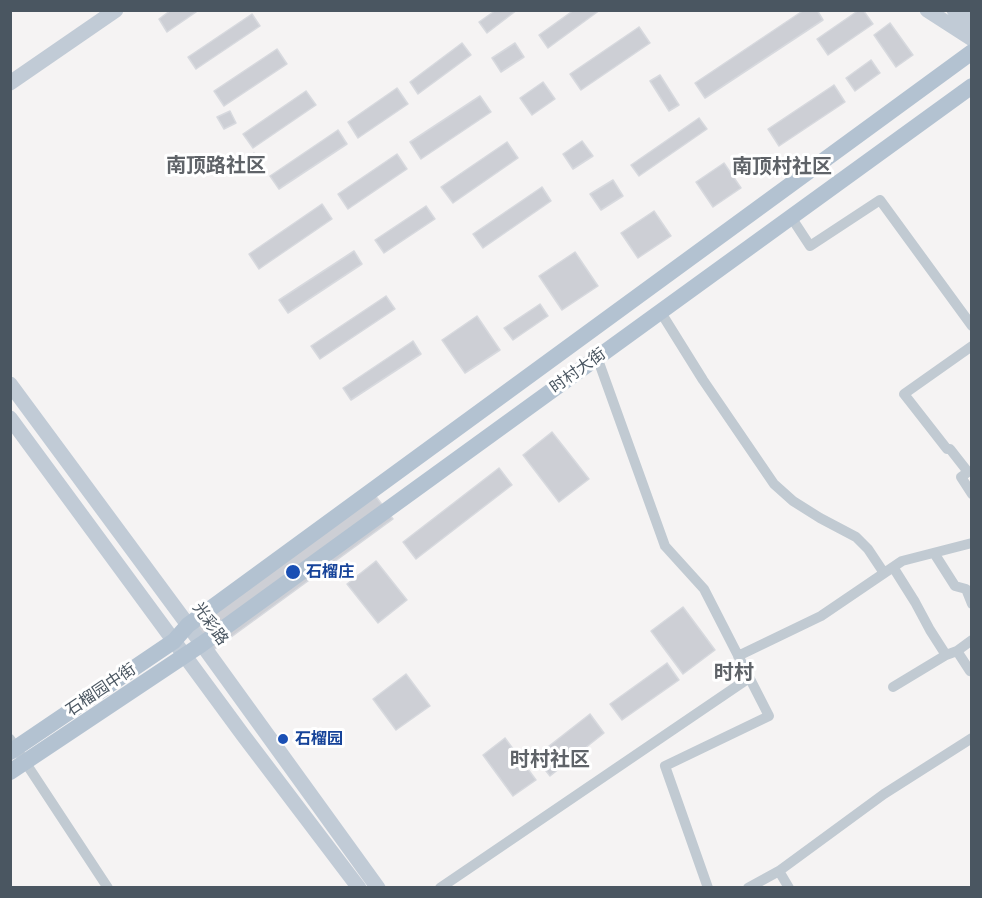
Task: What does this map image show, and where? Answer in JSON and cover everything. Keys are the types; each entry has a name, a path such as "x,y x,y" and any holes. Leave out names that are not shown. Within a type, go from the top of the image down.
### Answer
{"main road":[{"path":"10,83 116,10"},
{"path":"927,10 972,39"},
{"path":"954,10 972,22"},
{"name":"时村大街","path":"188,625 972,52"},
{"name":"时村大街","path":"185,656 972,86"},
{"name":"光彩路","path":"10,384 378,888"},
{"path":"10,418 358,888"},
{"name":"石榴园中街","path":"10,772 16,750 174,641 188,625"},
{"name":"石榴园中街","path":"16,750 185,656"}],"street":[{"path":"790,217 810,246 880,200 972,327"},
{"path":"660,311 703,380 774,484 793,501 856,537 915,602 946,655"},
{"path":"972,346 904,394 968,472 961,477 972,494"},
{"path":"597,357 665,546 704,589 769,716 665,766 708,888"},
{"path":"738,656 821,616 902,561 972,543"},
{"path":"934,553 955,586 969,588 972,604"},
{"path":"893,687 972,640"},
{"path":"957,651 970,671 972,670"},
{"path":"440,888 749,678"},
{"path":"748,888 779,871 884,795 972,738"},
{"path":"16,750 108,888"},
{"path":"779,871 789,888"}],"building":[{"path":"171,10 199,10 167,32 159,19"},
{"path":"496,10 517,10 487,33 479,22"},
{"path":"574,10 600,10 548,48 539,35"},
{"path":"804,10 817,10 823,20 705,98 695,83"},
{"path":"859,10 863,10 873,24 828,55 817,39"},
{"path":"252,14 260,26 196,69 188,57"},
{"path":"890,23 913,55 896,67 874,35"},
{"path":"639,27 650,43 581,90 570,74"},
{"path":"462,43 471,55 418,94 410,82"},
{"path":"515,43 524,57 501,72 492,58"},
{"path":"277,49 287,64 224,106 214,91"},
{"path":"871,60 880,73 855,91 846,78"},
{"path":"660,75 679,105 669,111 650,81"},
{"path":"543,82 555,99 532,115 520,98"},
{"path":"834,85 845,102 779,146 768,129"},
{"path":"397,88 408,104 358,138 348,122"},
{"path":"306,91 316,105 253,148 243,134"},
{"path":"480,96 491,112 421,159 410,142"},
{"path":"230,111 236,123 224,129 217,117"},
{"path":"699,118 707,129 639,176 631,165"},
{"path":"338,130 347,144 279,189 270,176"},
{"path":"582,141 593,156 573,169 563,154"},
{"path":"507,142 518,158 453,203 441,187"},
{"path":"254,153 263,167 253,173 244,160"},
{"path":"397,154 407,169 348,209 338,194"},
{"path":"724,163 741,188 713,207 696,182"},
{"path":"613,180 623,196 601,210 590,194"},
{"path":"542,187 551,201 483,248 473,234"},
{"path":"322,204 332,219 259,269 249,254"},
{"path":"426,206 435,219 384,253 375,240"},
{"path":"654,211 671,236 638,258 621,233"},
{"path":"354,251 362,264 288,313 279,300"},
{"path":"575,252 598,286 562,310 539,276"},
{"path":"386,296 395,309 320,359 311,346"},
{"path":"540,304 548,316 513,340 504,328"},
{"path":"477,316 500,350 465,373 442,340"},
{"path":"413,341 421,354 351,400 343,388"},
{"path":"552,432 589,479 559,502 523,455"},
{"path":"499,468 512,485 416,559 403,542"},
{"path":"371,490 393,519 212,651 190,622"},
{"path":"376,561 407,600 378,623 347,584"},
{"path":"683,607 715,650 683,674 651,631"},
{"path":"667,663 679,680 622,720 610,704"},
{"path":"406,674 430,706 396,730 373,699"},
{"path":"590,714 604,733 550,776 535,757"},
{"path":"505,738 536,780 513,796 483,755"}],"place":[{"name":"石榴庄","path":"293,572"},
{"name":"石榴园","path":"283,739"}],"district":[{"name":"南顶路社区","path":"216,166"},
{"name":"南顶村社区","path":"782,167"},
{"name":"时村","path":"734,673"},
{"name":"时村社区","path":"550,760"}]}
